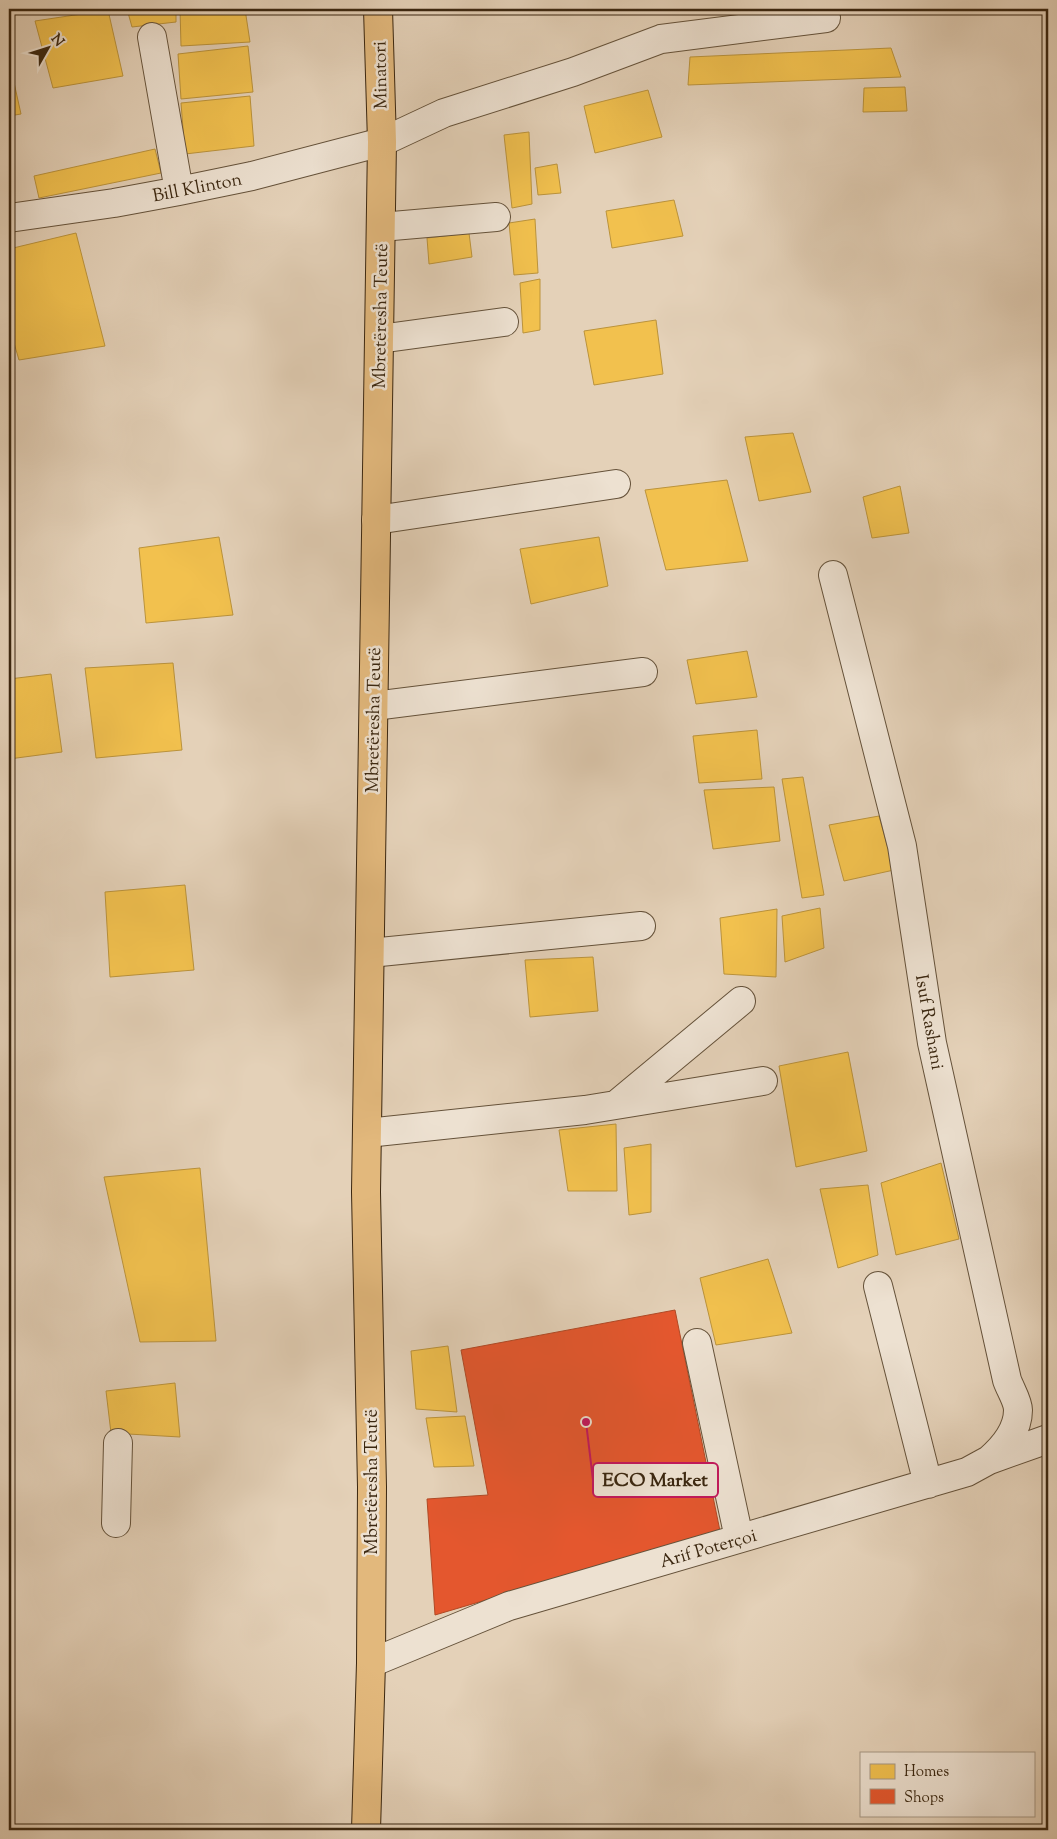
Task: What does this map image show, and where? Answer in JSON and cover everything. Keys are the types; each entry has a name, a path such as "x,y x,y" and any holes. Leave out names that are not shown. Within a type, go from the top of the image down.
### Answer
{"main road":[{"name":"Minatori","path":"378,9 382,142"},
{"name":"Mbretëresha Teutë","path":"366,1830 371,1663 372,1487 366,1202 382,142"}],"street":[{"path":"382,142 444,112 573,72 662,39 826,18"},
{"path":"152,37 179,191"},
{"name":"Bill Klinton","path":"9,218 114,204 179,191 252,176 382,142"},
{"path":"381,227 496,216"},
{"path":"379,340 504,322"},
{"path":"376,520 616,484"},
{"name":"Isuf Rashani","path":"833,575 902,846 932,1043 1005,1371 1018,1409 1014,1430 1004,1447 990,1460"},
{"path":"374,706 643,672"},
{"path":"370,954 641,926"},
{"path":"616,1105 741,1001"},
{"path":"367,1133 585,1110 763,1081"},
{"path":"878,1286 928,1484"},
{"path":"697,1343 739,1538"},
{"name":"Arif Poterçoi","path":"371,1663 509,1606 967,1472 990,1460 1048,1439"},
{"path":"116,1523 118,1443"}],"building: Homes":[{"path":"127,9 176,9 176,22 132,27"},
{"path":"180,9 245,9 250,42 181,46"},
{"path":"108,10 123,76 53,88 35,21"},
{"path":"248,46 253,92 181,99 178,54"},
{"path":"891,48 901,77 688,85 690,57"},
{"path":"9,60 21,114 9,116"},
{"path":"905,87 907,111 863,112 864,88"},
{"path":"648,90 662,137 595,153 584,106"},
{"path":"250,96 254,146 185,154 181,103"},
{"path":"529,132 532,204 512,208 504,135"},
{"path":"155,149 161,173 39,198 34,176"},
{"path":"557,164 561,193 538,195 535,168"},
{"path":"674,200 683,236 612,248 606,211"},
{"path":"535,219 538,273 514,275 509,223"},
{"path":"76,233 105,346 19,360 9,326 9,249"},
{"path":"469,233 472,257 429,264 427,238"},
{"path":"540,279 540,330 523,333 520,283"},
{"path":"656,320 663,374 594,385 584,331"},
{"path":"793,433 811,492 759,501 745,437"},
{"path":"727,480 748,561 666,570 645,490"},
{"path":"900,486 909,533 872,538 863,497"},
{"path":"219,537 233,615 146,623 139,548"},
{"path":"599,537 608,586 531,604 520,549"},
{"path":"747,651 757,697 696,704 687,660"},
{"path":"173,663 182,750 96,758 85,668"},
{"path":"51,674 62,752 9,759 9,679"},
{"path":"757,730 762,779 699,783 693,736"},
{"path":"803,777 824,895 802,898 782,779"},
{"path":"774,787 780,841 713,849 704,790"},
{"path":"879,816 894,870 844,881 829,825"},
{"path":"185,885 194,970 110,977 105,892"},
{"path":"820,908 824,948 785,962 782,916"},
{"path":"777,909 776,977 724,974 720,918"},
{"path":"593,957 598,1011 530,1017 525,960"},
{"path":"848,1052 867,1151 796,1167 779,1066"},
{"path":"616,1124 617,1191 568,1191 559,1130"},
{"path":"651,1144 651,1212 629,1215 624,1148"},
{"path":"941,1163 959,1239 896,1255 881,1183"},
{"path":"200,1168 216,1341 140,1342 104,1177"},
{"path":"868,1185 878,1255 838,1268 820,1189"},
{"path":"768,1259 792,1333 716,1345 700,1278"},
{"path":"448,1346 457,1412 416,1409 411,1351"},
{"path":"175,1383 180,1437 111,1433 106,1391"},
{"path":"465,1416 474,1466 434,1467 426,1418"}],"building: Shops":[{"path":"675,1310 720,1531 435,1615 427,1499 488,1495 461,1350"}],"place":[{"name":"ECO Market","path":"586,1422"}]}
